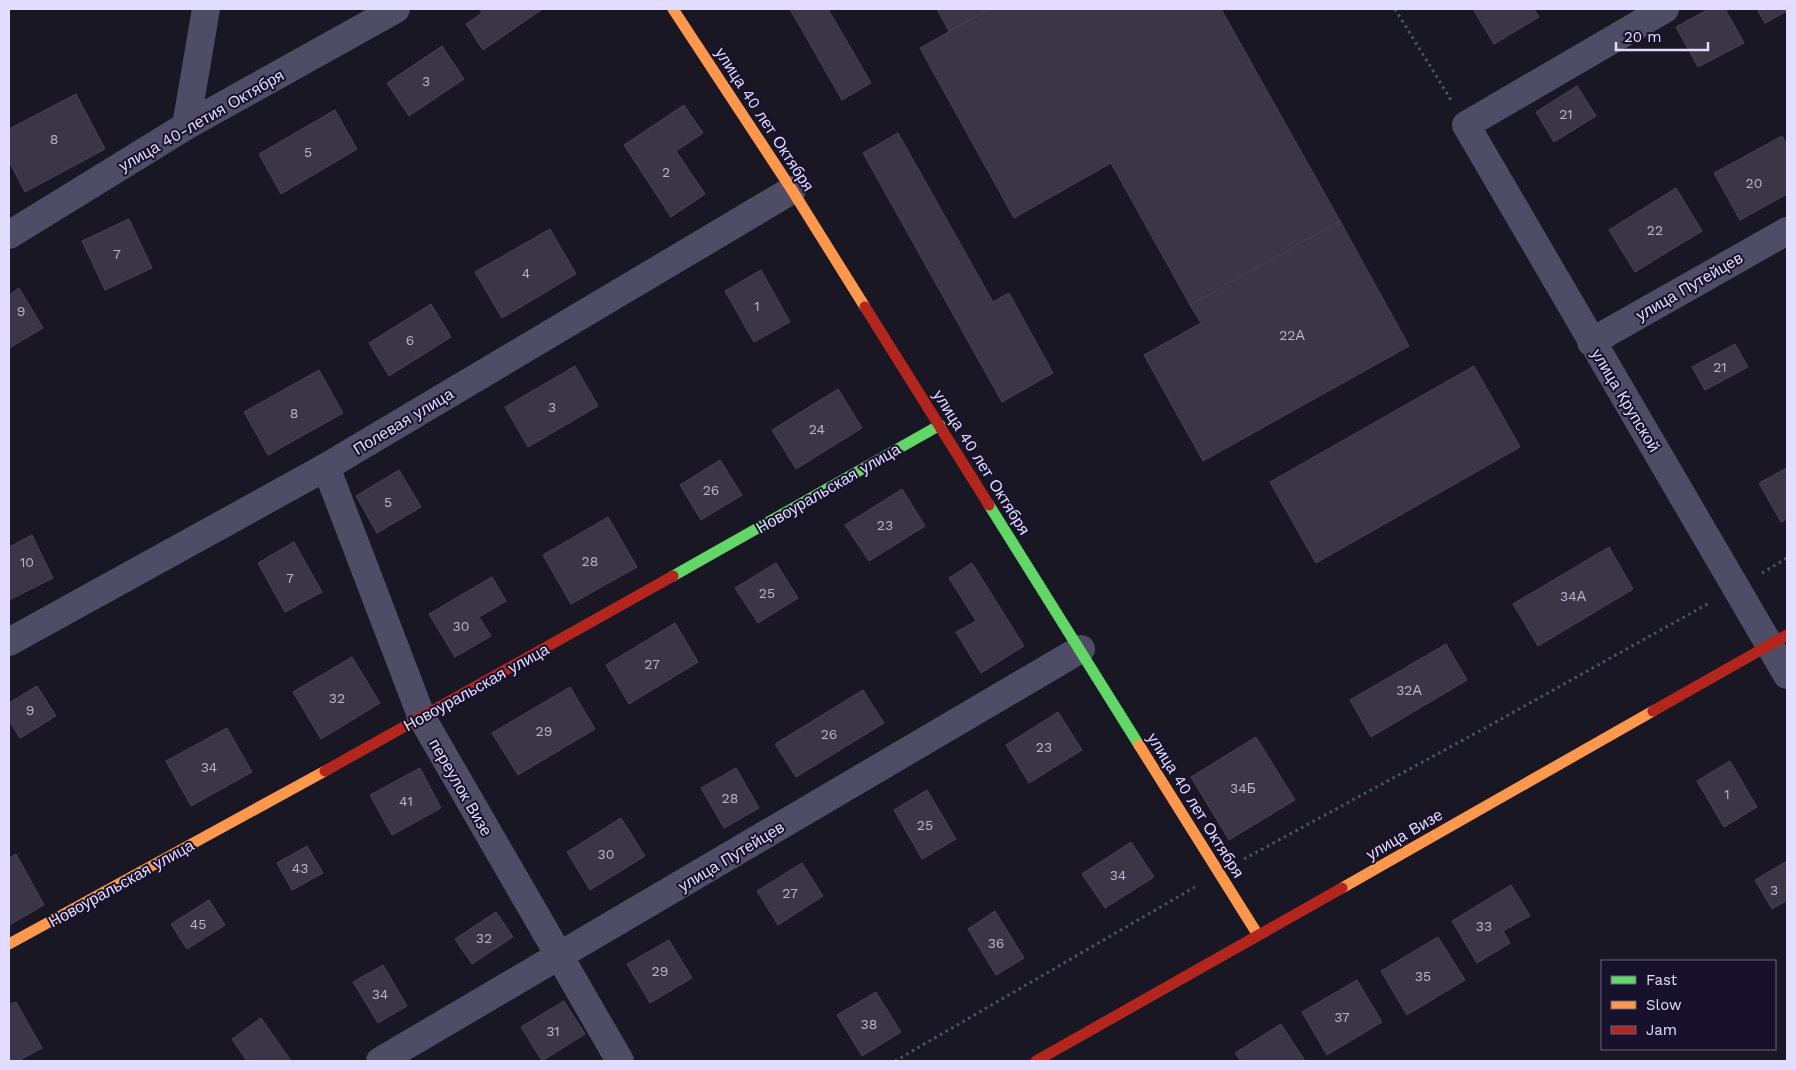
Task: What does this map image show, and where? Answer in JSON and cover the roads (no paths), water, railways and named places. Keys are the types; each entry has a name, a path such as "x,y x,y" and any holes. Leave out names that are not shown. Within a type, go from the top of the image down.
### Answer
{"street":[{"path":"186,126 206,9"},
{"name":"улица 40-летия Октября","path":"9,235 186,126 396,9"},
{"name":"улица 40 лет Октября","path":"673,9 792,190 1258,935"},
{"name":"улица Крупской","path":"1665,9 1466,125 1591,342 1736,587 1779,640 1787,675"},
{"name":"Полевая улица","path":"9,642 326,467 792,190"},
{"name":"улица Путейцев","path":"1591,342 1787,231"},
{"name":"Новоуральская улица","path":"9,944 422,718 940,425"},
{"name":"переулок Визе","path":"326,467 422,718 620,1061"},
{"name":"улица Визе","path":"1036,1061 1779,640"},
{"name":"улица Путейцев","path":"380,1061 1081,650"}]}
